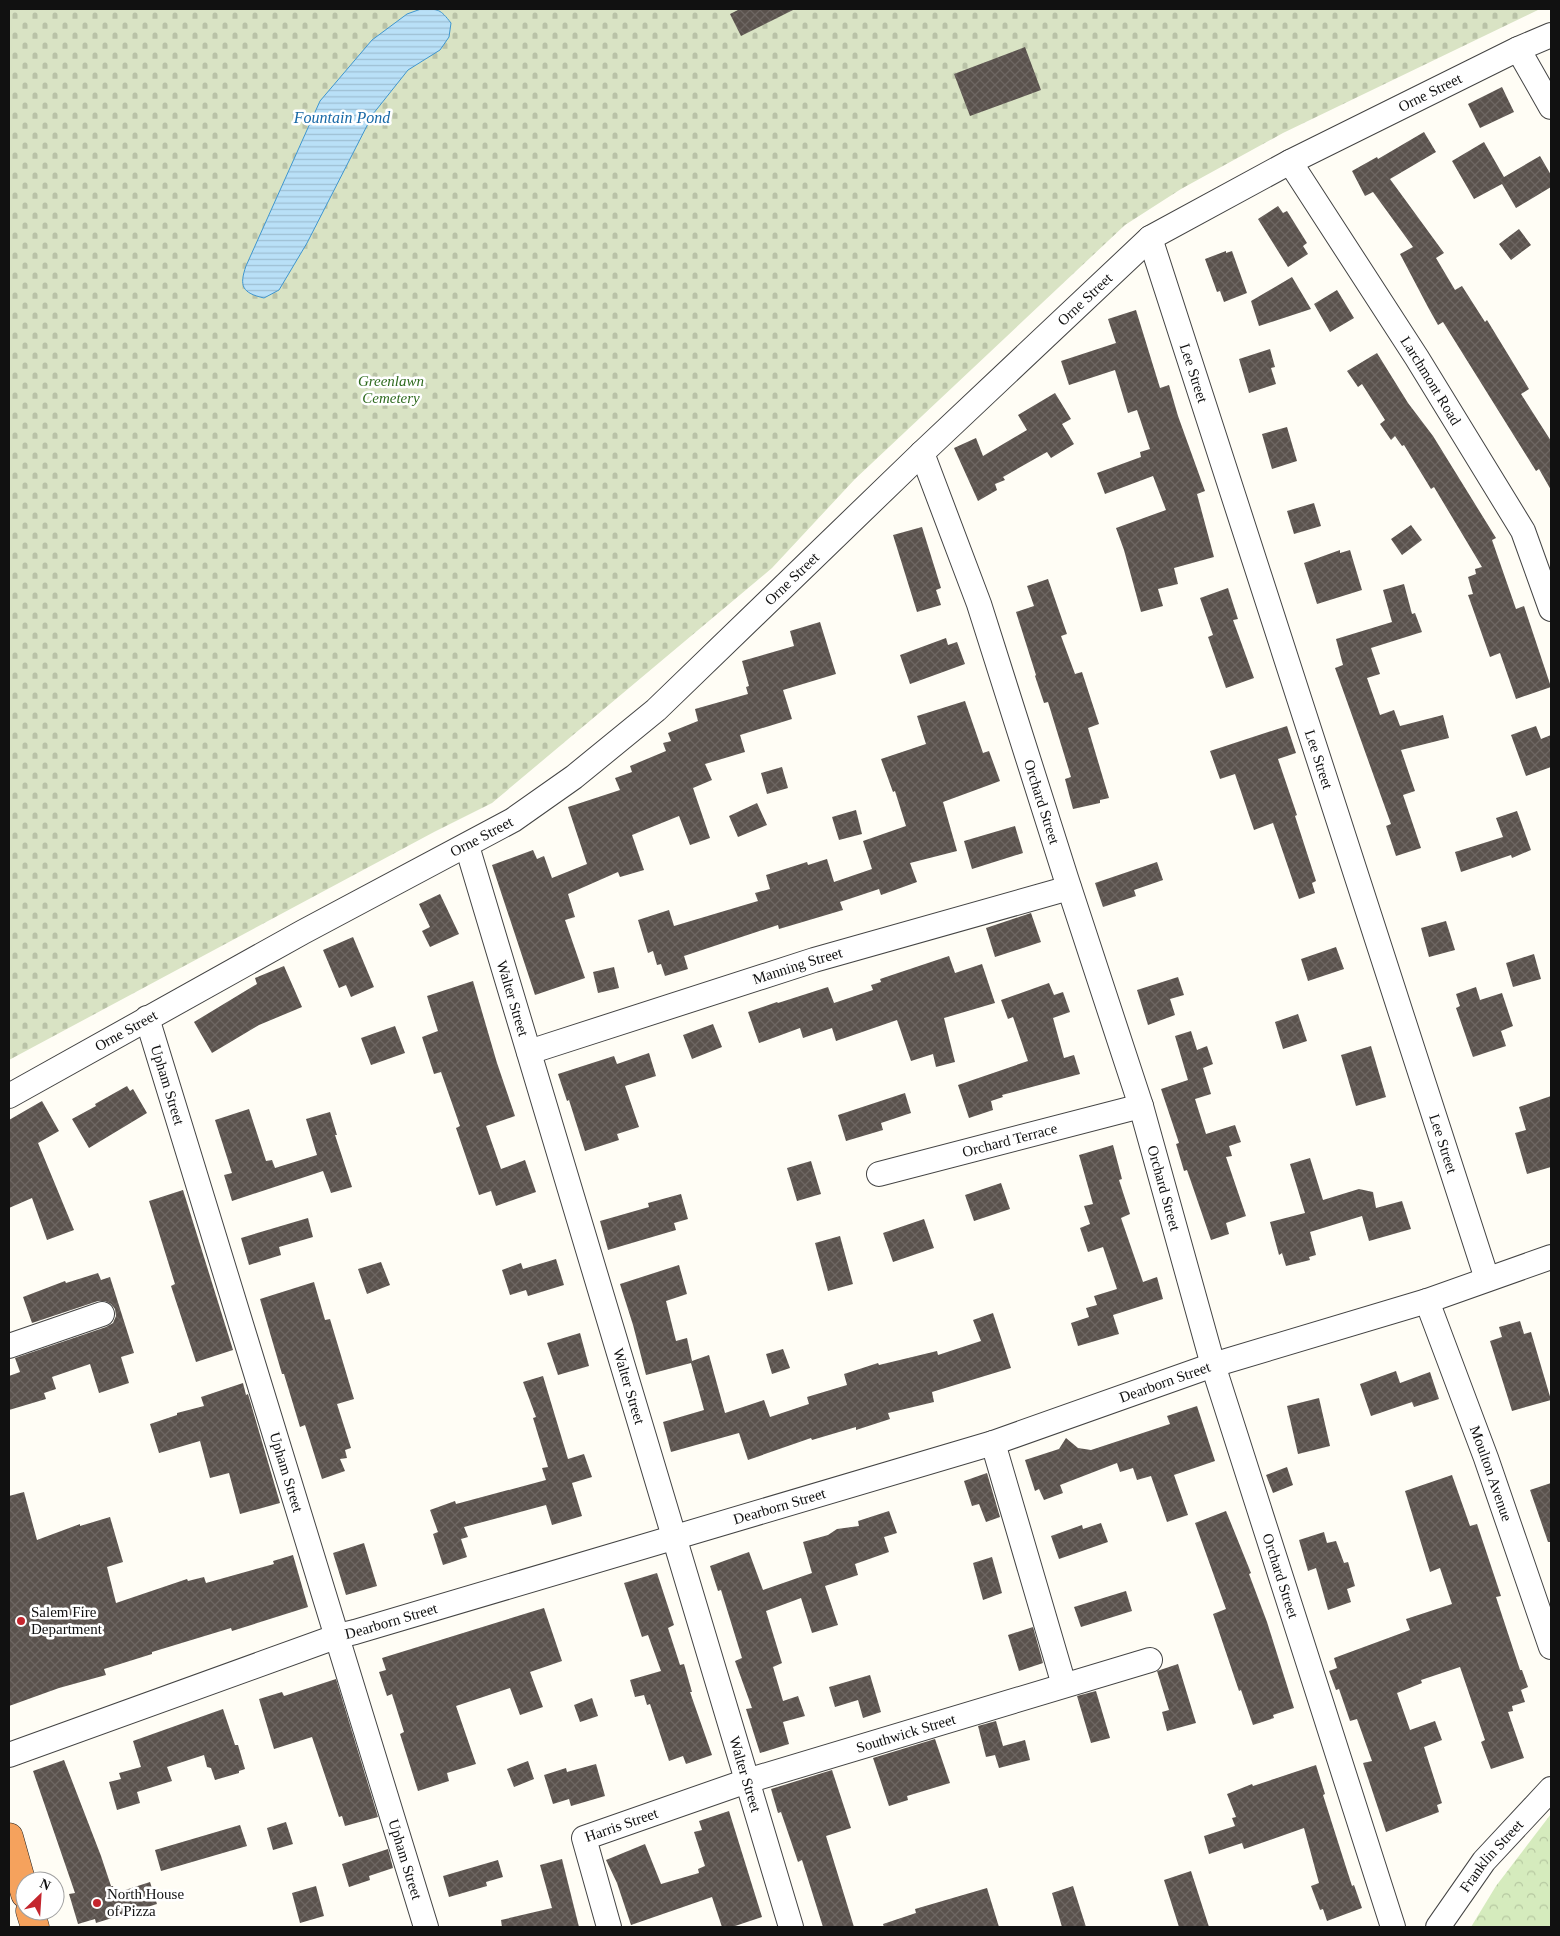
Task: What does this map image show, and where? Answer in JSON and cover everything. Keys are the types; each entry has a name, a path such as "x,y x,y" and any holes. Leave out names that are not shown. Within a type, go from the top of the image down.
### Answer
{"highway":[{"path":"9,1837 19,1871"}],"street":[{"name":"Orne Street","path":"9,1096 303,932 467,846 513,820 574,777 656,710 922,453 1150,238 1290,162 1518,49 1551,35"},
{"path":"1518,49 1551,107"},
{"name":"Larchmont Road","path":"1290,162 1417,358 1523,531 1551,609"},
{"name":"Lee Street","path":"1150,238 1487,1279"},
{"name":"Orchard Street","path":"922,453 979,604 1069,888 1141,1106 1213,1365 1393,1927"},
{"name":"Walter Street","path":"467,846 790,1927"},
{"name":"Manning Street","path":"529,1052 814,960 1069,888"},
{"name":"Upham Street","path":"147,1018 426,1927"},
{"name":"Orchard Terrace","path":"879,1174 1141,1106"},
{"name":"Dearborn Street","path":"9,1755 338,1636 994,1443 1213,1365 1427,1301 1551,1257"},
{"name":"Moulton Avenue","path":"1427,1301 1489,1467 1551,1647"},
{"path":"9,1346 102,1314"},
{"path":"994,1443 1064,1685"},
{"name":"Southwick Street","path":"747,1781 1150,1660"},
{"name":"Harris Street","path":"609,1927 584,1838 747,1781"},
{"name":"Franklin Street","path":"1438,1927 1484,1861 1551,1789"}],"green space":[{"name":"Greenlawn Cemetery","path":"9,9 1540,9 1283,133 1181,189 1125,225 855,479 772,568 492,803 434,832 9,1060"},
{"path":"1551,1814 1551,1927 1471,1927 1496,1886"}],"water":[{"name":"Fountain Pond","path":"421,9 436,10 444,15 451,23 449,37 440,50 408,70 373,114 307,243 279,290 264,298 251,294 244,288 243,284 246,266 320,101 372,40 407,14"}],"building":[{"path":"740,9 795,9 741,36 730,14"},
{"path":"1025,47 1041,90 970,116 954,74"},
{"path":"1502,87 1514,112 1480,128 1468,104"},
{"path":"1424,132 1436,152 1390,179 1444,253 1436,258 1455,290 1462,286 1485,322 1487,320 1529,389 1521,394 1551,441 1551,490 1539,469 1536,471 1443,322 1438,325 1400,254 1413,247 1373,192 1365,196 1352,171 1377,157 1378,159"},
{"path":"1484,142 1504,177 1540,156 1551,175 1551,187 1516,208 1502,184 1474,199 1452,161"},
{"path":"1278,206 1283,213 1287,211 1307,243 1303,246 1308,254 1288,267 1258,219"},
{"path":"1519,229 1531,245 1511,260 1499,244"},
{"path":"1226,251 1226,253 1232,251 1247,293 1224,302 1220,291 1217,292 1205,259"},
{"path":"1292,277 1311,309 1259,326 1251,301"},
{"path":"1337,290 1354,318 1330,332 1314,304"},
{"path":"1136,310 1160,388 1169,385 1205,491 1197,494 1214,557 1174,568 1178,584 1158,589 1163,606 1141,612 1116,528 1166,510 1153,476 1105,494 1097,473 1141,457 1140,452 1150,449 1137,410 1128,413 1115,370 1069,385 1061,361 1116,343 1108,319"},
{"path":"1270,349 1275,367 1271,368 1276,384 1249,393 1239,359"},
{"path":"1377,353 1408,403 1433,436 1496,538 1492,540 1516,609 1524,606 1551,687 1516,699 1500,653 1490,657 1468,595 1473,594 1468,577 1476,574 1475,569 1482,567 1434,487 1431,489 1404,445 1402,446 1395,436 1391,440 1380,424 1385,420 1362,384 1358,387 1347,371"},
{"path":"1055,393 1071,419 1062,424 1074,444 1051,458 1047,452 1003,477 1005,480 995,484 997,490 978,501 954,448 976,438 983,456 1027,430 1018,415"},
{"path":"1287,427 1297,461 1272,469 1262,434"},
{"path":"1314,503 1321,526 1294,534 1287,511"},
{"path":"1411,525 1422,540 1402,555 1391,539"},
{"path":"922,527 941,588 936,590 941,605 917,612 893,535"},
{"path":"1340,550 1340,553 1350,550 1362,590 1317,604 1304,563"},
{"path":"1048,579 1067,634 1061,636 1075,674 1082,672 1099,724 1088,728 1109,798 1100,800 1100,803 1073,809 1065,779 1071,777 1048,702 1044,703 1035,676 1016,612 1034,606 1027,586"},
{"path":"1404,584 1412,614 1415,613 1422,632 1371,648 1380,674 1367,678 1380,715 1394,710 1400,726 1443,715 1449,738 1401,750 1415,791 1403,795 1421,848 1396,856 1386,826 1391,824 1335,668 1343,665 1336,639 1392,622 1383,590"},
{"path":"1228,588 1238,619 1233,620 1254,678 1226,688 1208,637 1213,635 1200,598"},
{"path":"820,622 836,674 783,690 792,719 740,735 745,752 705,764 712,780 693,788 710,838 690,845 679,816 632,835 644,870 620,877 618,872 568,894 575,917 565,920 585,978 535,995 492,865 533,850 537,859 544,856 552,878 587,864 568,807 620,790 615,778 632,772 630,766 666,751 663,743 671,741 668,733 698,721 695,709 748,694 746,687 749,686 742,661 794,646 790,631"},
{"path":"946,638 948,645 957,642 965,664 910,684 900,655"},
{"path":"965,701 983,753 989,751 1000,781 943,802 957,851 910,863 917,882 881,895 879,889 840,902 843,910 779,929 778,925 684,956 688,969 665,976 661,964 657,965 653,951 648,953 638,920 669,910 674,926 758,901 755,893 770,889 766,875 807,862 808,865 827,859 834,882 872,869 863,841 906,826 895,791 893,792 881,759 926,744 917,716"},
{"path":"1287,726 1296,753 1278,759 1316,881 1312,883 1315,893 1299,899 1273,823 1254,830 1235,774 1220,779 1210,751"},
{"path":"1536,726 1541,739 1551,735 1551,767 1526,776 1511,735"},
{"path":"782,767 788,788 767,794 761,773"},
{"path":"757,803 767,825 738,837 729,816"},
{"path":"856,810 862,834 839,840 832,817"},
{"path":"1517,811 1531,850 1512,858 1511,855 1461,872 1455,852 1503,837 1496,818"},
{"path":"1015,826 1023,853 972,869 964,841"},
{"path":"1157,862 1163,880 1134,890 1136,896 1103,907 1095,883"},
{"path":"440,894 459,934 430,947 422,931 430,927 419,904"},
{"path":"1031,913 1041,942 995,957 986,928"},
{"path":"1446,921 1455,950 1429,957 1421,928"},
{"path":"353,937 374,987 351,997 346,985 339,988 323,950"},
{"path":"1336,947 1344,969 1308,981 1301,959"},
{"path":"1534,954 1541,979 1513,987 1506,963"},
{"path":"949,956 955,973 982,964 995,1003 944,1018 955,1062 936,1067 933,1054 911,1061 897,1020 836,1041 832,1028 803,1038 800,1028 759,1043 748,1012 828,987 834,1003 873,990 871,985 881,982 880,979"},
{"path":"284,966 302,1007 259,1025 212,1053 194,1022 257,984 255,978"},
{"path":"614,967 619,988 598,993 593,972"},
{"path":"1178,977 1184,995 1170,999 1175,1015 1148,1025 1137,990"},
{"path":"473,981 515,1116 486,1126 501,1169 525,1160 536,1192 496,1206 491,1191 479,1195 456,1128 460,1126 441,1072 434,1074 422,1037 438,1031 427,996"},
{"path":"1049,983 1054,995 1063,992 1070,1012 1053,1018 1064,1058 1074,1055 1080,1074 1002,1095 1003,1097 991,1101 993,1110 969,1118 958,1085 1028,1061 1013,1017 1008,1019 1001,1000"},
{"path":"1476,987 1480,1000 1502,993 1513,1026 1501,1031 1506,1046 1473,1057 1456,1008 1460,1006 1456,994"},
{"path":"1298,1014 1307,1041 1283,1049 1275,1022"},
{"path":"713,1024 722,1047 692,1059 683,1035"},
{"path":"395,1026 405,1053 371,1065 361,1038"},
{"path":"1191,1031 1197,1050 1207,1046 1213,1064 1203,1068 1211,1094 1195,1099 1206,1134 1235,1125 1241,1142 1229,1146 1232,1156 1226,1157 1246,1216 1226,1223 1229,1234 1211,1240 1187,1170 1184,1171 1176,1144 1179,1143 1161,1089 1188,1080 1175,1036"},
{"path":"1371,1046 1386,1097 1356,1106 1341,1055"},
{"path":"649,1053 656,1076 625,1086 639,1127 617,1134 619,1140 585,1151 569,1100 567,1101 558,1074 614,1056 617,1064"},
{"path":"127,1086 130,1091 133,1089 147,1113 89,1148 72,1119"},
{"path":"905,1093 911,1113 881,1123 883,1130 846,1141 838,1115"},
{"path":"1551,1096 1551,1167 1527,1174 1515,1133 1526,1130 1519,1107"},
{"path":"42,1101 59,1131 38,1143 74,1230 47,1240 32,1198 9,1208 9,1120"},
{"path":"249,1109 266,1161 272,1160 275,1168 317,1155 306,1119 330,1112 337,1135 335,1135 352,1187 331,1193 323,1171 232,1201 224,1175 232,1173 215,1120"},
{"path":"1113,1145 1122,1179 1119,1180 1130,1214 1121,1218 1143,1282 1157,1277 1163,1299 1113,1315 1119,1334 1078,1346 1071,1323 1089,1317 1086,1308 1097,1305 1094,1296 1117,1289 1103,1247 1088,1252 1080,1228 1090,1224 1084,1206 1093,1204 1079,1155"},
{"path":"1310,1158 1323,1200 1359,1189 1373,1192 1376,1208 1402,1201 1411,1229 1369,1241 1362,1216 1310,1232 1316,1255 1309,1257 1310,1260 1286,1266 1282,1253 1279,1255 1270,1222 1305,1213 1290,1164"},
{"path":"811,1161 821,1194 797,1201 787,1168"},
{"path":"1001,1183 1010,1209 974,1221 965,1195"},
{"path":"183,1190 233,1350 196,1362 171,1286 175,1284 149,1201"},
{"path":"681,1194 688,1219 674,1223 676,1230 608,1250 600,1221 649,1207 648,1203"},
{"path":"308,1218 313,1237 279,1247 281,1255 249,1265 241,1238"},
{"path":"924,1219 934,1248 893,1262 883,1233"},
{"path":"840,1236 853,1284 828,1291 815,1243"},
{"path":"556,1259 564,1285 528,1296 526,1290 510,1295 502,1270 521,1263 523,1269"},
{"path":"381,1262 390,1285 367,1294 358,1269"},
{"path":"679,1265 687,1294 666,1301 676,1341 687,1338 692,1361 709,1355 725,1413 764,1400 770,1417 809,1404 807,1397 847,1385 844,1374 878,1363 879,1365 937,1351 938,1355 981,1341 973,1320 993,1313 1011,1368 932,1392 934,1402 888,1413 890,1419 856,1430 856,1427 812,1440 811,1438 748,1460 739,1433 671,1452 663,1422 704,1410 691,1363 646,1375 620,1284"},
{"path":"98,1273 101,1280 110,1277 134,1353 121,1357 129,1383 99,1393 90,1364 52,1377 56,1389 44,1393 46,1399 9,1410 9,1376 20,1372 15,1358 106,1327 113,1323 116,1316 115,1309 111,1304 105,1301 98,1301 32,1323 23,1297 65,1281 66,1283"},
{"path":"314,1282 325,1320 330,1319 354,1399 337,1404 351,1448 345,1450 347,1458 340,1459 345,1471 322,1479 305,1425 300,1427 260,1299"},
{"path":"1520,1321 1524,1334 1531,1332 1551,1400 1512,1411 1490,1341 1502,1337 1499,1327"},
{"path":"580,1333 589,1366 558,1375 547,1343"},
{"path":"783,1349 790,1368 772,1374 766,1354"},
{"path":"1396,1371 1400,1383 1430,1372 1439,1399 1414,1407 1412,1402 1371,1416 1360,1384"},
{"path":"543,1376 568,1459 584,1454 592,1477 572,1483 582,1516 552,1525 546,1505 464,1527 468,1537 461,1539 467,1557 443,1565 433,1534 438,1532 430,1510 455,1501 456,1504 546,1480 542,1468 548,1467 533,1418 536,1417 523,1382"},
{"path":"243,1383 246,1395 248,1394 280,1503 240,1514 229,1473 210,1478 200,1441 159,1453 150,1424 177,1415 177,1413 204,1406 201,1397"},
{"path":"1319,1398 1330,1446 1298,1454 1287,1406"},
{"path":"1197,1406 1215,1461 1174,1475 1188,1515 1167,1522 1151,1476 1137,1480 1133,1468 1120,1472 1117,1463 1060,1485 1063,1493 1044,1500 1039,1489 1035,1491 1025,1460 1059,1449 1066,1438 1078,1448 1091,1450 1170,1424 1167,1416"},
{"path":"1287,1467 1293,1485 1273,1493 1266,1475"},
{"path":"987,1473 1000,1517 986,1522 979,1504 972,1506 964,1481"},
{"path":"1452,1475 1470,1526 1477,1524 1501,1596 1496,1597 1520,1670 1522,1670 1528,1687 1521,1690 1525,1702 1512,1706 1513,1711 1508,1712 1524,1758 1491,1769 1481,1742 1485,1740 1460,1667 1421,1680 1422,1683 1397,1693 1410,1730 1435,1721 1442,1740 1424,1747 1442,1803 1437,1805 1439,1812 1386,1832 1363,1763 1372,1761 1357,1719 1350,1721 1339,1689 1336,1690 1329,1671 1337,1668 1334,1658 1410,1630 1406,1619 1452,1604 1440,1568 1430,1572 1405,1491"},
{"path":"1551,1483 1551,1542 1548,1542 1530,1490"},
{"path":"24,1492 37,1540 80,1524 80,1526 110,1517 123,1562 107,1567 116,1603 187,1579 188,1581 204,1577 206,1583 274,1564 273,1561 293,1555 308,1607 232,1631 231,1628 152,1652 152,1654 104,1669 106,1675 59,1688 9,1706 9,1496"},
{"path":"889,1511 897,1533 884,1537 889,1552 855,1564 858,1575 825,1586 838,1625 812,1633 801,1598 766,1611 782,1663 773,1667 783,1701 798,1696 805,1716 783,1722 789,1744 760,1753 746,1709 752,1708 735,1661 742,1658 721,1590 718,1591 710,1566 749,1552 763,1590 812,1573 803,1542 828,1535 837,1529 859,1526 858,1521"},
{"path":"1226,1511 1251,1573 1249,1574 1267,1622 1294,1708 1273,1715 1274,1718 1253,1725 1241,1690 1239,1691 1213,1614 1226,1609 1195,1523"},
{"path":"1101,1523 1108,1542 1059,1559 1051,1536 1082,1525 1083,1529"},
{"path":"1324,1532 1327,1543 1336,1541 1344,1563 1348,1562 1355,1586 1347,1589 1351,1602 1328,1610 1316,1568 1308,1571 1299,1540"},
{"path":"364,1543 377,1586 346,1595 333,1553"},
{"path":"992,1557 1002,1593 983,1600 973,1563"},
{"path":"657,1573 674,1625 668,1628 680,1665 684,1664 692,1692 690,1692 712,1755 686,1764 683,1756 669,1761 650,1704 647,1705 644,1695 635,1697 630,1680 661,1671 648,1635 642,1637 624,1583"},
{"path":"1126,1591 1132,1611 1081,1627 1074,1607"},
{"path":"544,1608 562,1661 530,1672 543,1707 520,1715 510,1688 456,1706 476,1764 447,1773 449,1781 418,1791 400,1734 404,1732 392,1694 387,1696 379,1672 386,1670 382,1658"},
{"path":"1033,1627 1043,1663 1019,1671 1008,1635"},
{"path":"1178,1664 1196,1723 1167,1731 1162,1712 1169,1710 1157,1671"},
{"path":"870,1675 881,1712 863,1718 858,1700 835,1707 829,1687"},
{"path":"336,1679 378,1817 345,1826 342,1816 339,1817 312,1737 274,1749 259,1699 282,1692 284,1696"},
{"path":"1096,1691 1110,1738 1091,1743 1077,1696"},
{"path":"592,1698 598,1716 580,1722 574,1705"},
{"path":"223,1709 235,1745 238,1745 245,1769 239,1771 239,1773 215,1780 211,1768 207,1767 204,1755 167,1767 172,1781 137,1792 140,1803 117,1810 109,1782 121,1779 119,1773 141,1767 133,1741"},
{"path":"996,1721 1003,1746 1025,1740 1030,1760 999,1768 995,1755 986,1757 978,1726"},
{"path":"935,1739 950,1783 907,1796 908,1800 889,1806 873,1758"},
{"path":"64,1760 111,1886 113,1886 116,1893 150,1882 157,1904 96,1923 95,1919 78,1924 69,1894 75,1893 33,1771"},
{"path":"528,1761 534,1779 514,1787 507,1769"},
{"path":"596,1764 605,1796 571,1806 569,1799 553,1804 544,1775 566,1768 567,1772"},
{"path":"1316,1765 1325,1794 1323,1795 1352,1886 1354,1885 1362,1908 1327,1921 1323,1909 1320,1910 1311,1886 1319,1883 1304,1828 1244,1849 1242,1843 1209,1854 1204,1836 1235,1826 1232,1818 1236,1817 1227,1794 1252,1784 1253,1786"},
{"path":"832,1770 851,1828 826,1836 854,1927 823,1927 802,1860 798,1862 781,1812 778,1813 771,1789"},
{"path":"729,1811 762,1917 732,1927 722,1927 712,1897 631,1925 617,1883 606,1860 645,1844 661,1884 699,1873 698,1869 705,1866 694,1832 702,1830 699,1821"},
{"path":"286,1822 293,1844 273,1850 267,1828"},
{"path":"240,1825 247,1846 161,1871 155,1850"},
{"path":"388,1849 393,1868 369,1876 370,1880 349,1887 342,1864"},
{"path":"562,1859 579,1927 502,1927 501,1920 552,1908 540,1865"},
{"path":"498,1860 503,1877 486,1882 487,1886 449,1897 443,1876"},
{"path":"1191,1871 1209,1927 1179,1927 1164,1880"},
{"path":"316,1886 324,1916 300,1923 292,1893"},
{"path":"1073,1886 1086,1927 1062,1927 1052,1893"},
{"path":"987,1888 999,1927 884,1927 883,1924 916,1913 915,1909"}],"place":[{"name":"Salem Fire Department","path":"21,1621"},
{"name":"North House of Pizza","path":"97,1903"}]}
